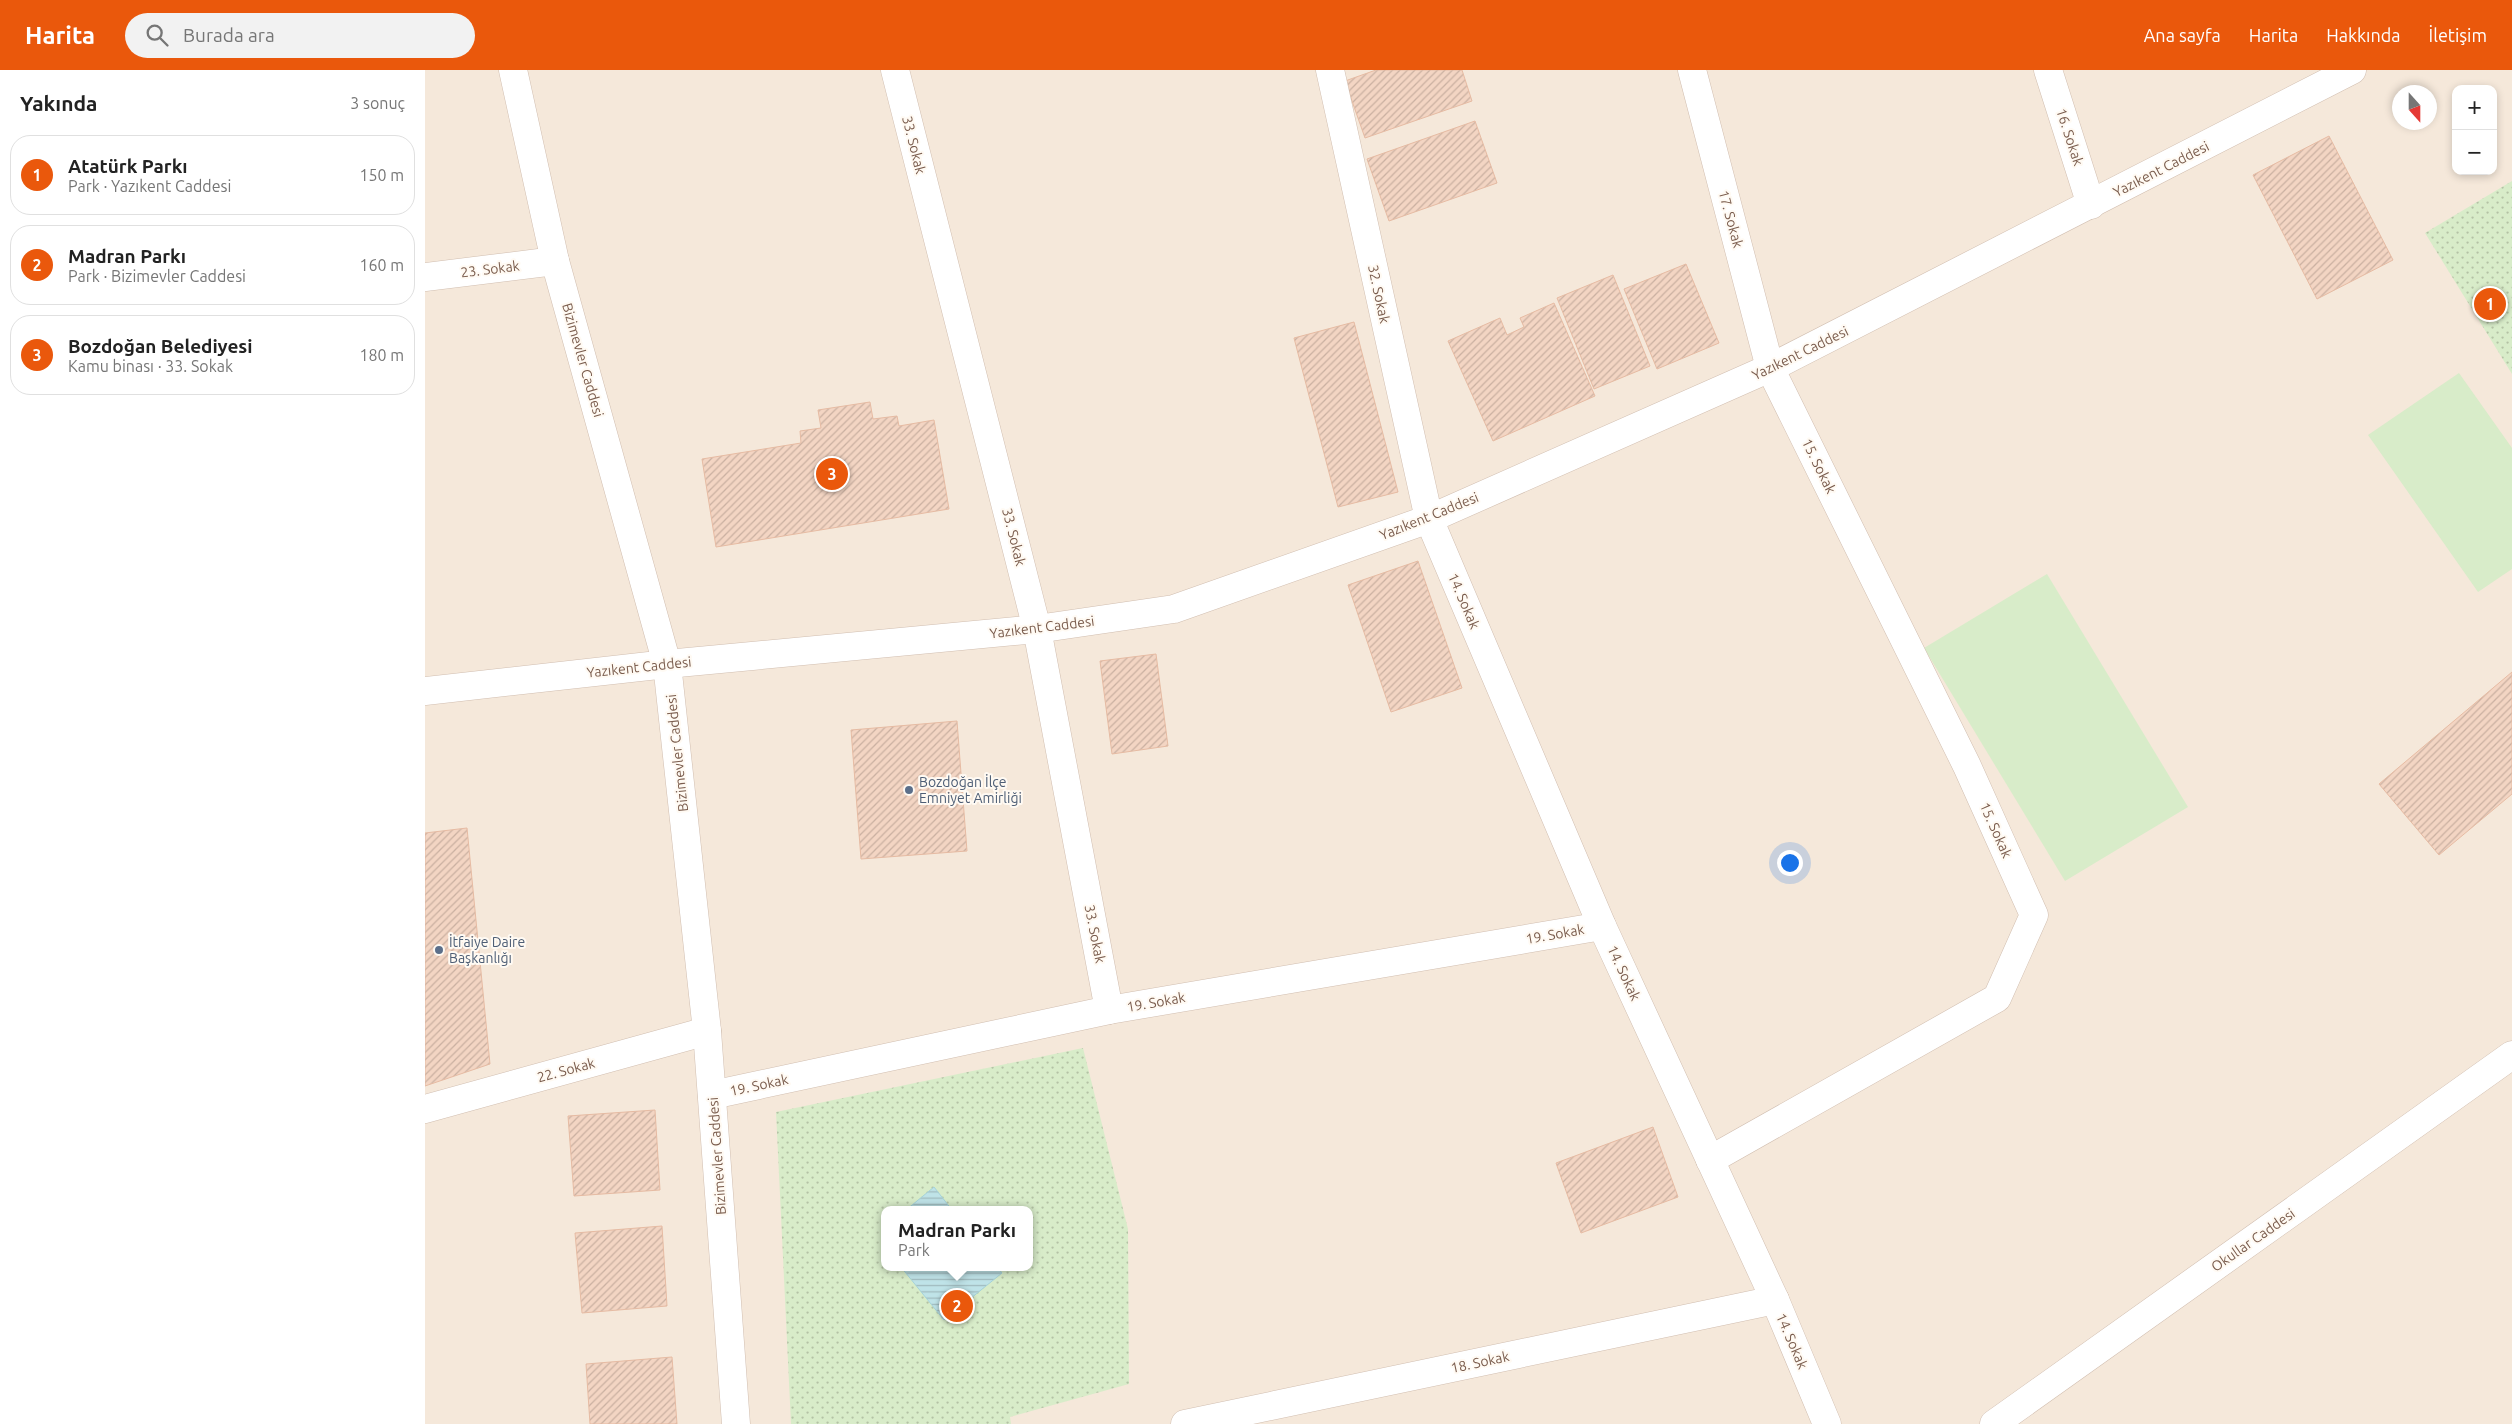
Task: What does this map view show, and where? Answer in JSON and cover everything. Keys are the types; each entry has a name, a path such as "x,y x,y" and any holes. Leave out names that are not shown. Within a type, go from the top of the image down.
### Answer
{"street":[{"name":"Bizimevler Caddesi","path":"513,70 555,261 667,664 713,1095 736,1424"},
{"name":"33. Sokak","path":"895,70 1037,629 1109,1010"},
{"name":"32. Sokak","path":"1330,70 1429,518"},
{"name":"17. Sokak","path":"1691,70 1771,368"},
{"name":"16. Sokak","path":"2048,70 2091,205"},
{"name":"Yazıkent Caddesi","path":"425,691 667,664 1037,629 1174,609 1429,518 1771,368 2352,70"},
{"name":"23. Sokak","path":"425,277 555,261"},
{"name":"15. Sokak","path":"1710,1160 1997,998 2034,915 1967,766 1771,368"},
{"name":"14. Sokak","path":"1429,518 1602,926 1775,1300 1827,1424"},
{"name":"19. Sokak","path":"713,1095 1109,1010 1602,926"},
{"name":"22. Sokak","path":"425,1109 707,1031"},
{"name":"Okullar Caddesi","path":"1994,1424 2512,1055"},
{"name":"18. Sokak","path":"1185,1424 1775,1300"}],"shaded area":[{"path":"425,70 2512,70 2512,1424 425,1424"}],"green space":[{"path":"2512,181 2512,374 2425,233"},
{"path":"2459,373 2512,448 2512,569 2478,592 2368,435"},
{"path":"2047,574 2188,807 2065,881 1924,648"},
{"path":"1083,1048 1128,1229 1129,1384 1010,1417 1011,1424 791,1424 776,1112"}],"water":[{"path":"934,1187 949,1206 911,1206"},
{"path":"904,1271 1000,1271 1002,1273 944,1320"}],"building":[{"path":"1376,70 1462,70 1472,101 1365,138 1345,81"},
{"path":"1475,121 1497,183 1389,221 1367,159"},
{"path":"2329,136 2393,260 2317,299 2253,175"},
{"path":"1686,264 1719,343 1657,369 1624,289"},
{"path":"1613,275 1650,366 1594,389 1557,298"},
{"path":"1554,303 1595,396 1493,441 1448,341 1500,318 1507,335 1524,327 1520,318"},
{"path":"1354,322 1398,492 1338,507 1294,338"},
{"path":"870,402 873,419 897,416 899,426 934,420 949,509 716,547 702,459 801,443 800,431 821,428 818,410"},
{"path":"1418,561 1462,688 1391,712 1348,585"},
{"path":"1156,654 1168,746 1112,754 1100,661"},
{"path":"2512,672 2512,794 2439,855 2379,784"},
{"name":"Bozdoğan İlçe Emniyet Amirliği","path":"957,721 967,851 861,859 851,730"},
{"path":"467,828 490,1064 425,1086 425,833"},
{"path":"655,1110 660,1190 574,1196 568,1116"},
{"path":"1653,1127 1678,1197 1581,1233 1556,1163"},
{"path":"662,1226 667,1306 582,1313 575,1233"},
{"path":"672,1357 677,1424 590,1424 586,1364"}],"place":[{"name":"Atatürk Parkı","path":"2490,304"},
{"name":"Bozdoğan Belediyesi","path":"832,474"},
{"name":"Bozdoğan İlçe Emniyet Amirliği","path":"909,790"},
{"name":"İtfaiye Daire Başkanlığı","path":"439,950"},
{"name":"Madran Parkı","path":"957,1306"}]}
